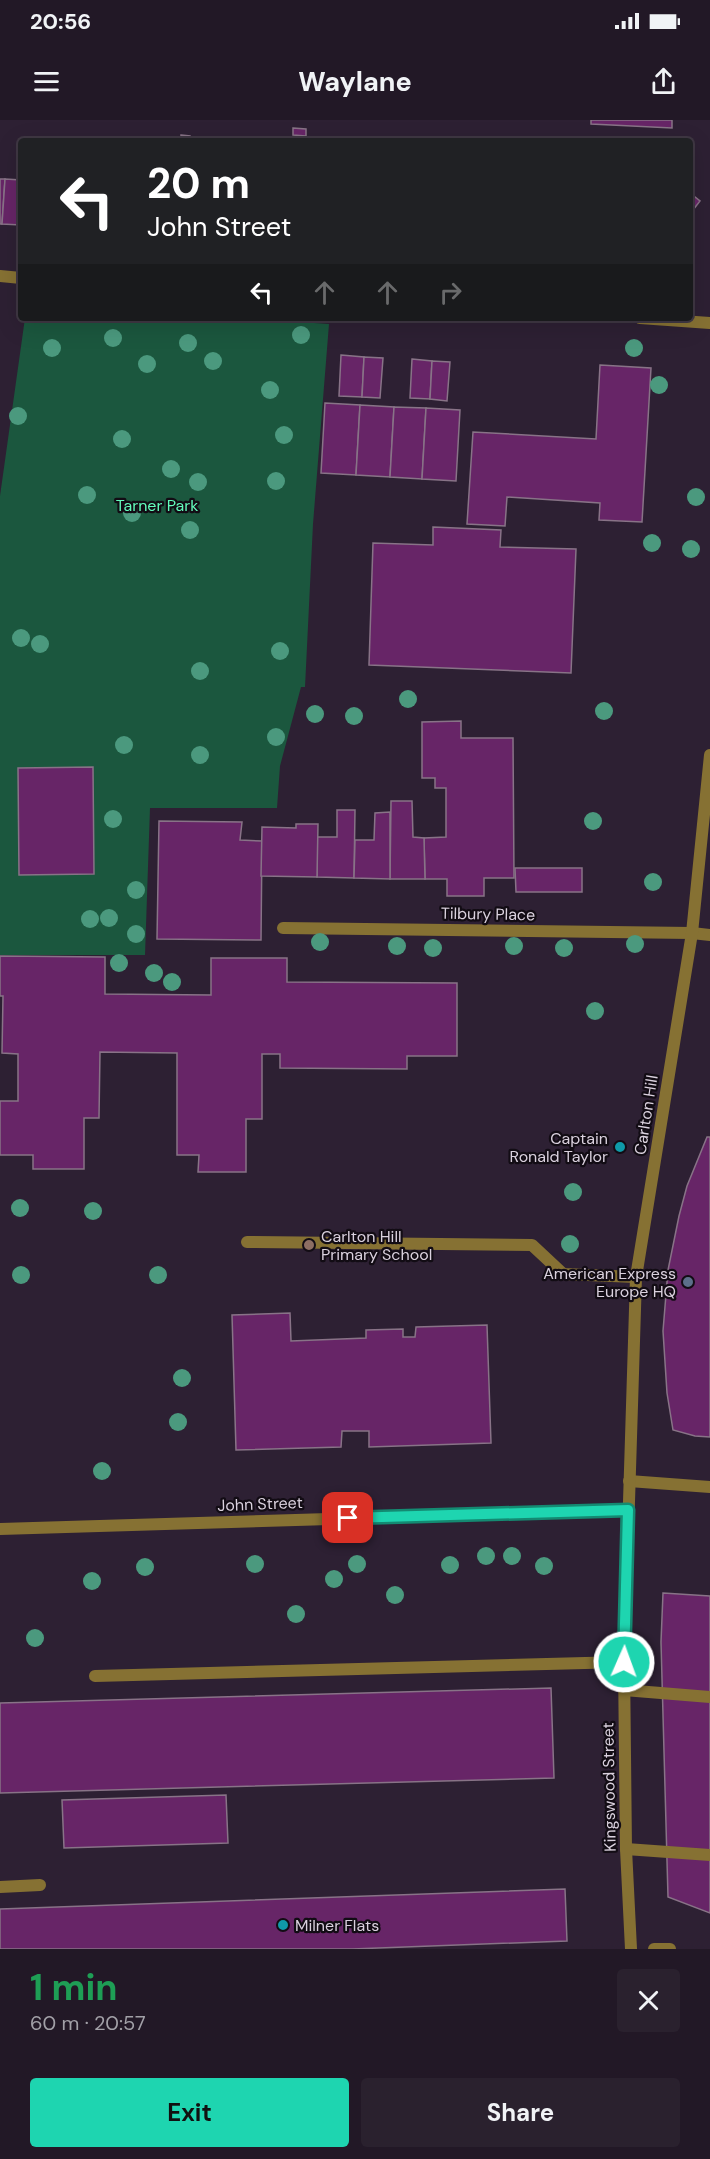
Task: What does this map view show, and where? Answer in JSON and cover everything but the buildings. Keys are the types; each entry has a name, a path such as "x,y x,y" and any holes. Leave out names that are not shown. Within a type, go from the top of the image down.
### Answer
{"street":[{"path":"0,276 18,278"},
{"path":"682,321 710,323"},
{"name":"Carlton Hill","path":"629,1481 636,1277 692,933 710,755"},
{"name":"Tilbury Place","path":"283,928 710,935"},
{"path":"247,1242 532,1245 563,1274 636,1277"},
{"path":"629,1481 710,1488"},
{"name":"Kingswood Street","path":"629,1481 624,1690 626,1849 631,1949"},
{"name":"John Street","path":"0,1529 628,1510"},
{"path":"95,1676 624,1662"},
{"path":"624,1690 710,1696"},
{"path":"626,1849 710,1855"},
{"path":"0,1887 40,1885"},
{"path":"654,1949 670,1949"}],"green space":[{"name":"Tarner Park","path":"25,321 285,321 329,324 313,524 305,687 301,687 280,766 277,808 150,808 145,955 0,955 0,496"}],"place":[{"name":"Captain Ronald Taylor","path":"620,1147"},
{"name":"Carlton Hill Primary School","path":"309,1245"},
{"name":"American Express Europe HQ","path":"688,1282"},
{"name":"Milner Flats","path":"283,1925"}],"route":[{"path":"348,1518 628,1510 624,1662"}]}
